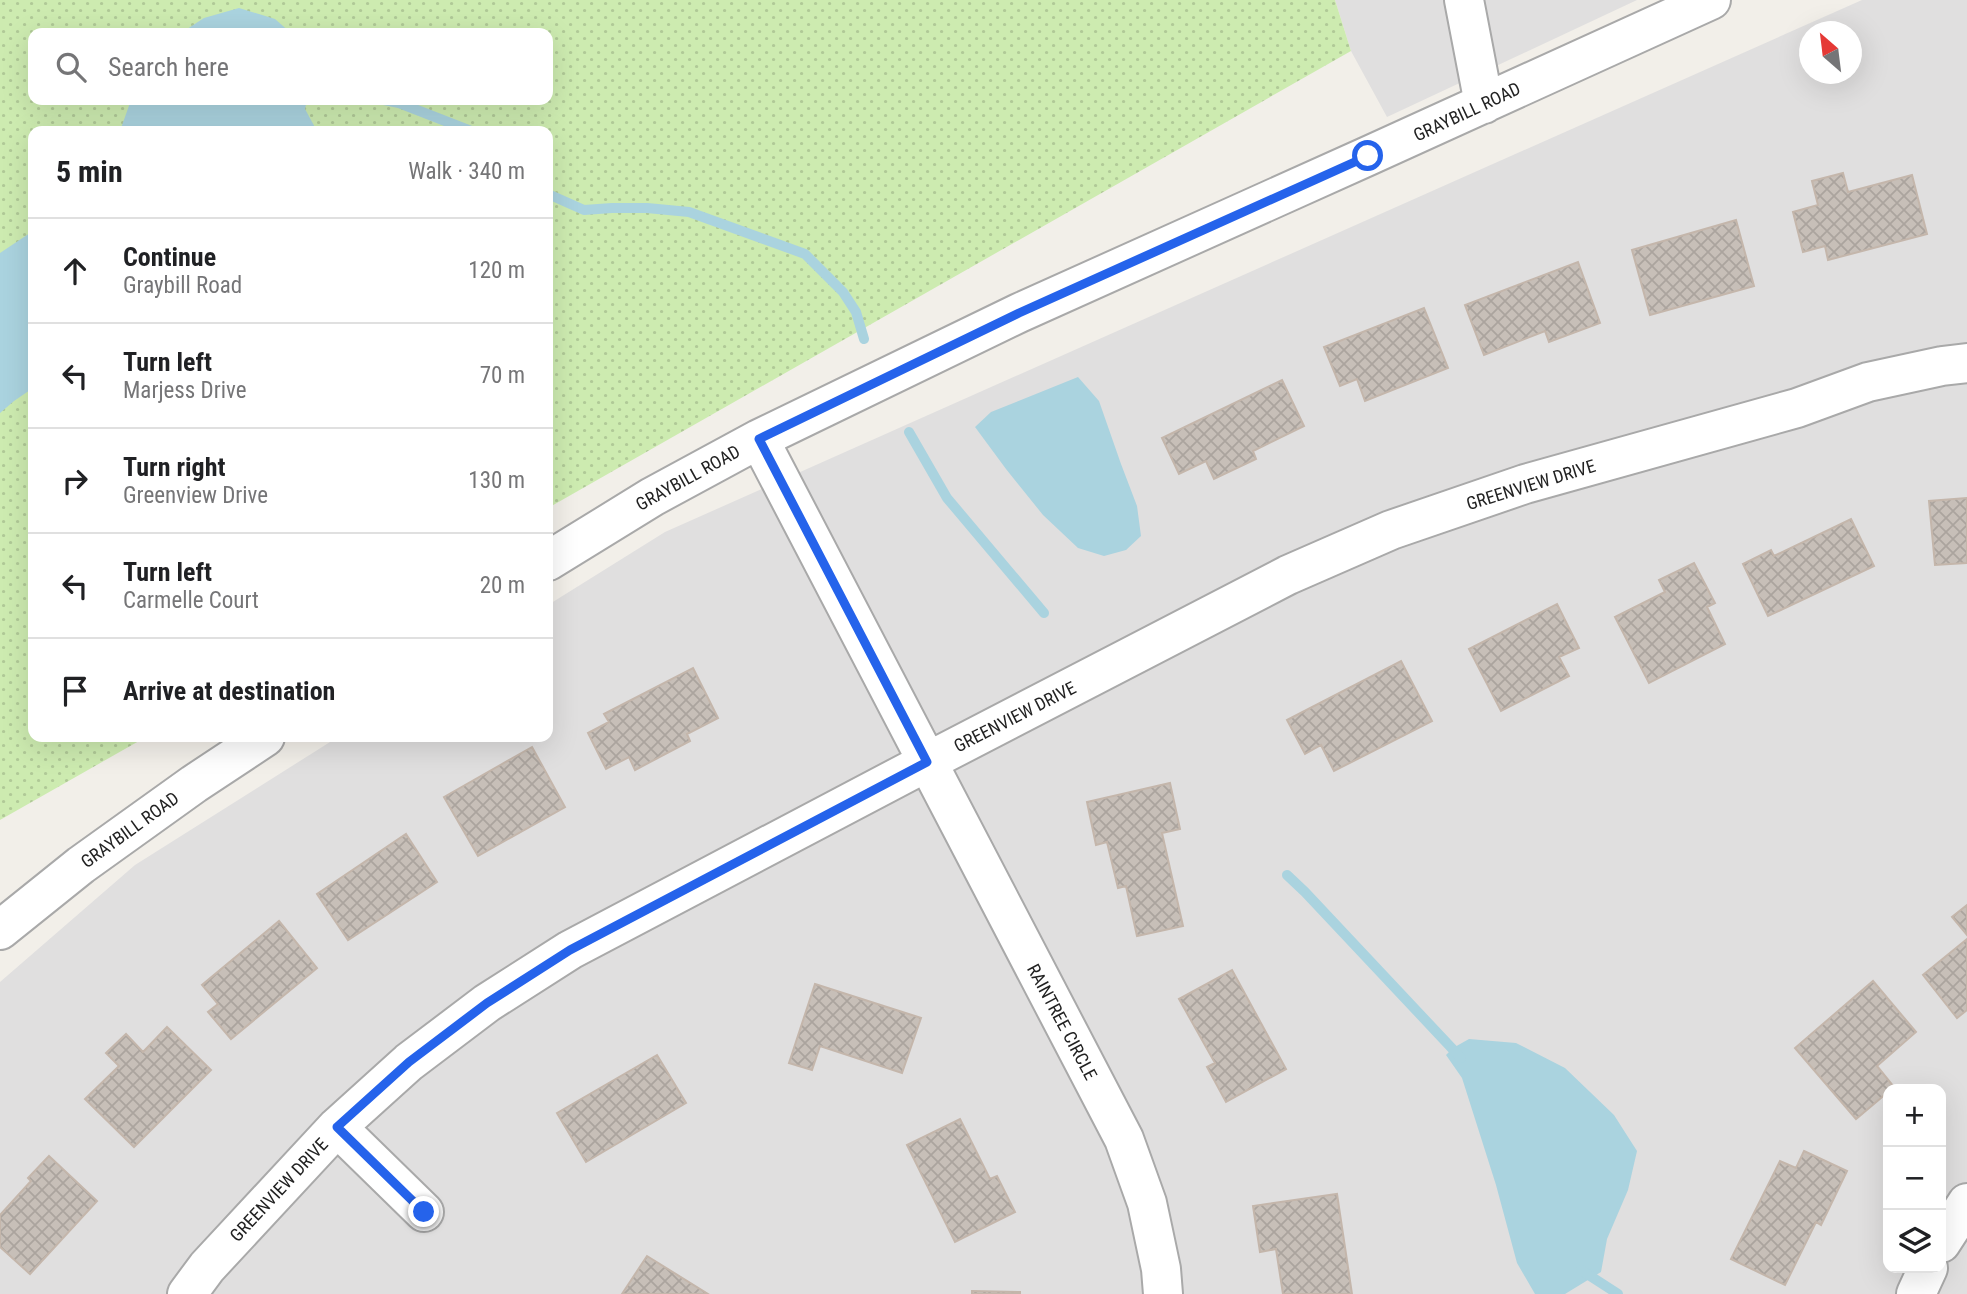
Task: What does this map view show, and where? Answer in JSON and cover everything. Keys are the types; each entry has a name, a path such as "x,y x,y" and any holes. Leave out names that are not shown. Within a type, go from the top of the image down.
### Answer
{"street":[{"path":"1464,0 1484,104"},
{"name":"GRAYBILL ROAD","path":"553,558 652,497 759,439 1019,313 1711,0"},
{"name":"GREENVIEW DRIVE","path":"187,1294 207,1268 337,1127 420,1053 487,1003 570,950 927,762 1288,575 1391,530 1525,484 1797,408 1868,382 1967,363"},
{"name":"RAINTREE CIRCLE","path":"759,439 1124,1139 1147,1203 1161,1269 1163,1294"},
{"name":"GRAYBILL ROAD","path":"0,930 81,865 257,742"},
{"path":"337,1127 424,1212"},
{"path":"1946,1235 1967,1203"},
{"path":"1916,1294 1926,1273"}],"shaded area":[{"path":"1335,0 1637,0 1387,117 1351,51"},
{"path":"1862,0 1967,0 1967,1294 0,1294 0,982 135,865 330,742 553,742 553,602 665,532 1799,28 1799,84 1862,84 1862,21 1815,21"}],"green space":[{"path":"0,0 1335,0 1351,51 553,505 553,126 28,126 28,742 137,742 0,820"}],"water":[{"path":"239,8 275,19 285,28 189,28 204,18"},
{"path":"129,105 306,105 305,109 314,126 122,126"},
{"path":"28,234 28,391 0,413 0,253"},
{"path":"1078,377 1099,401 1137,506 1141,536 1126,550 1104,556 1078,548 1043,515 975,427 991,412"},
{"path":"1469,1039 1516,1043 1565,1068 1614,1115 1637,1151 1628,1190 1607,1239 1601,1272 1565,1294 1535,1294 1517,1263 1462,1078 1446,1055"}],"building":[{"path":"1843,173 1848,192 1912,175 1927,234 1828,260 1825,246 1803,252 1793,212 1818,205 1812,181"},
{"path":"1736,220 1754,286 1650,315 1632,250"},
{"path":"1578,262 1600,323 1549,342 1545,331 1484,355 1465,305"},
{"path":"1424,308 1448,368 1365,401 1357,379 1340,386 1324,347"},
{"path":"1282,380 1304,426 1253,451 1256,459 1214,479 1206,461 1179,474 1162,438"},
{"path":"1967,498 1967,563 1935,565 1929,501"},
{"path":"1851,519 1874,566 1768,616 1743,564 1771,550 1774,556"},
{"path":"1694,563 1715,603 1707,607 1725,644 1649,683 1615,617 1665,592 1659,580"},
{"path":"1557,604 1579,648 1559,657 1569,676 1501,711 1469,649"},
{"path":"1401,661 1432,721 1334,771 1321,745 1305,754 1287,720"},
{"path":"693,668 718,718 687,734 690,741 635,770 629,757 606,769 588,733 609,722 604,714"},
{"path":"532,747 565,807 478,856 444,797"},
{"path":"1170,783 1180,829 1162,833 1183,926 1137,936 1126,886 1118,888 1107,842 1096,845 1087,802"},
{"path":"406,834 437,882 348,940 317,894"},
{"path":"1967,905 1967,935 1952,917"},
{"path":"279,921 317,968 231,1039 208,1012 218,1004 202,985"},
{"path":"1967,939 1967,1010 1957,1018 1923,975"},
{"path":"1232,970 1286,1069 1226,1102 1207,1067 1215,1063 1179,999"},
{"path":"1873,981 1916,1032 1877,1066 1892,1084 1883,1084 1883,1096 1856,1119 1795,1048"},
{"path":"815,984 921,1018 902,1073 820,1046 812,1070 789,1063"},
{"path":"167,1027 211,1070 134,1147 85,1099 119,1066 106,1053 126,1034 143,1052"},
{"path":"657,1055 686,1103 586,1162 557,1113"},
{"path":"960,1119 990,1179 997,1176 1015,1212 955,1242 907,1145"},
{"path":"1804,1151 1847,1171 1821,1225 1816,1222 1785,1285 1731,1259 1780,1161 1796,1168"},
{"path":"49,1156 97,1201 30,1274 0,1247 0,1215 31,1181 28,1178"},
{"path":"1337,1194 1352,1294 1283,1294 1276,1249 1260,1252 1253,1206"},
{"path":"647,1256 708,1294 622,1294"},
{"path":"972,1291 1020,1292 1020,1294 972,1294"}],"waterway":[{"path":"404,105 458,126"},
{"path":"553,196 584,210 647,208 689,212 805,254 843,292 856,312 864,339"},
{"path":"909,432 947,498 1044,613"},
{"path":"1287,875 1461,1058"},
{"path":"1581,1270 1618,1294"}],"route":[{"path":"424,1212 337,1127 409,1062 487,1003 570,950 927,762 759,439 1019,313 1368,156"}]}
